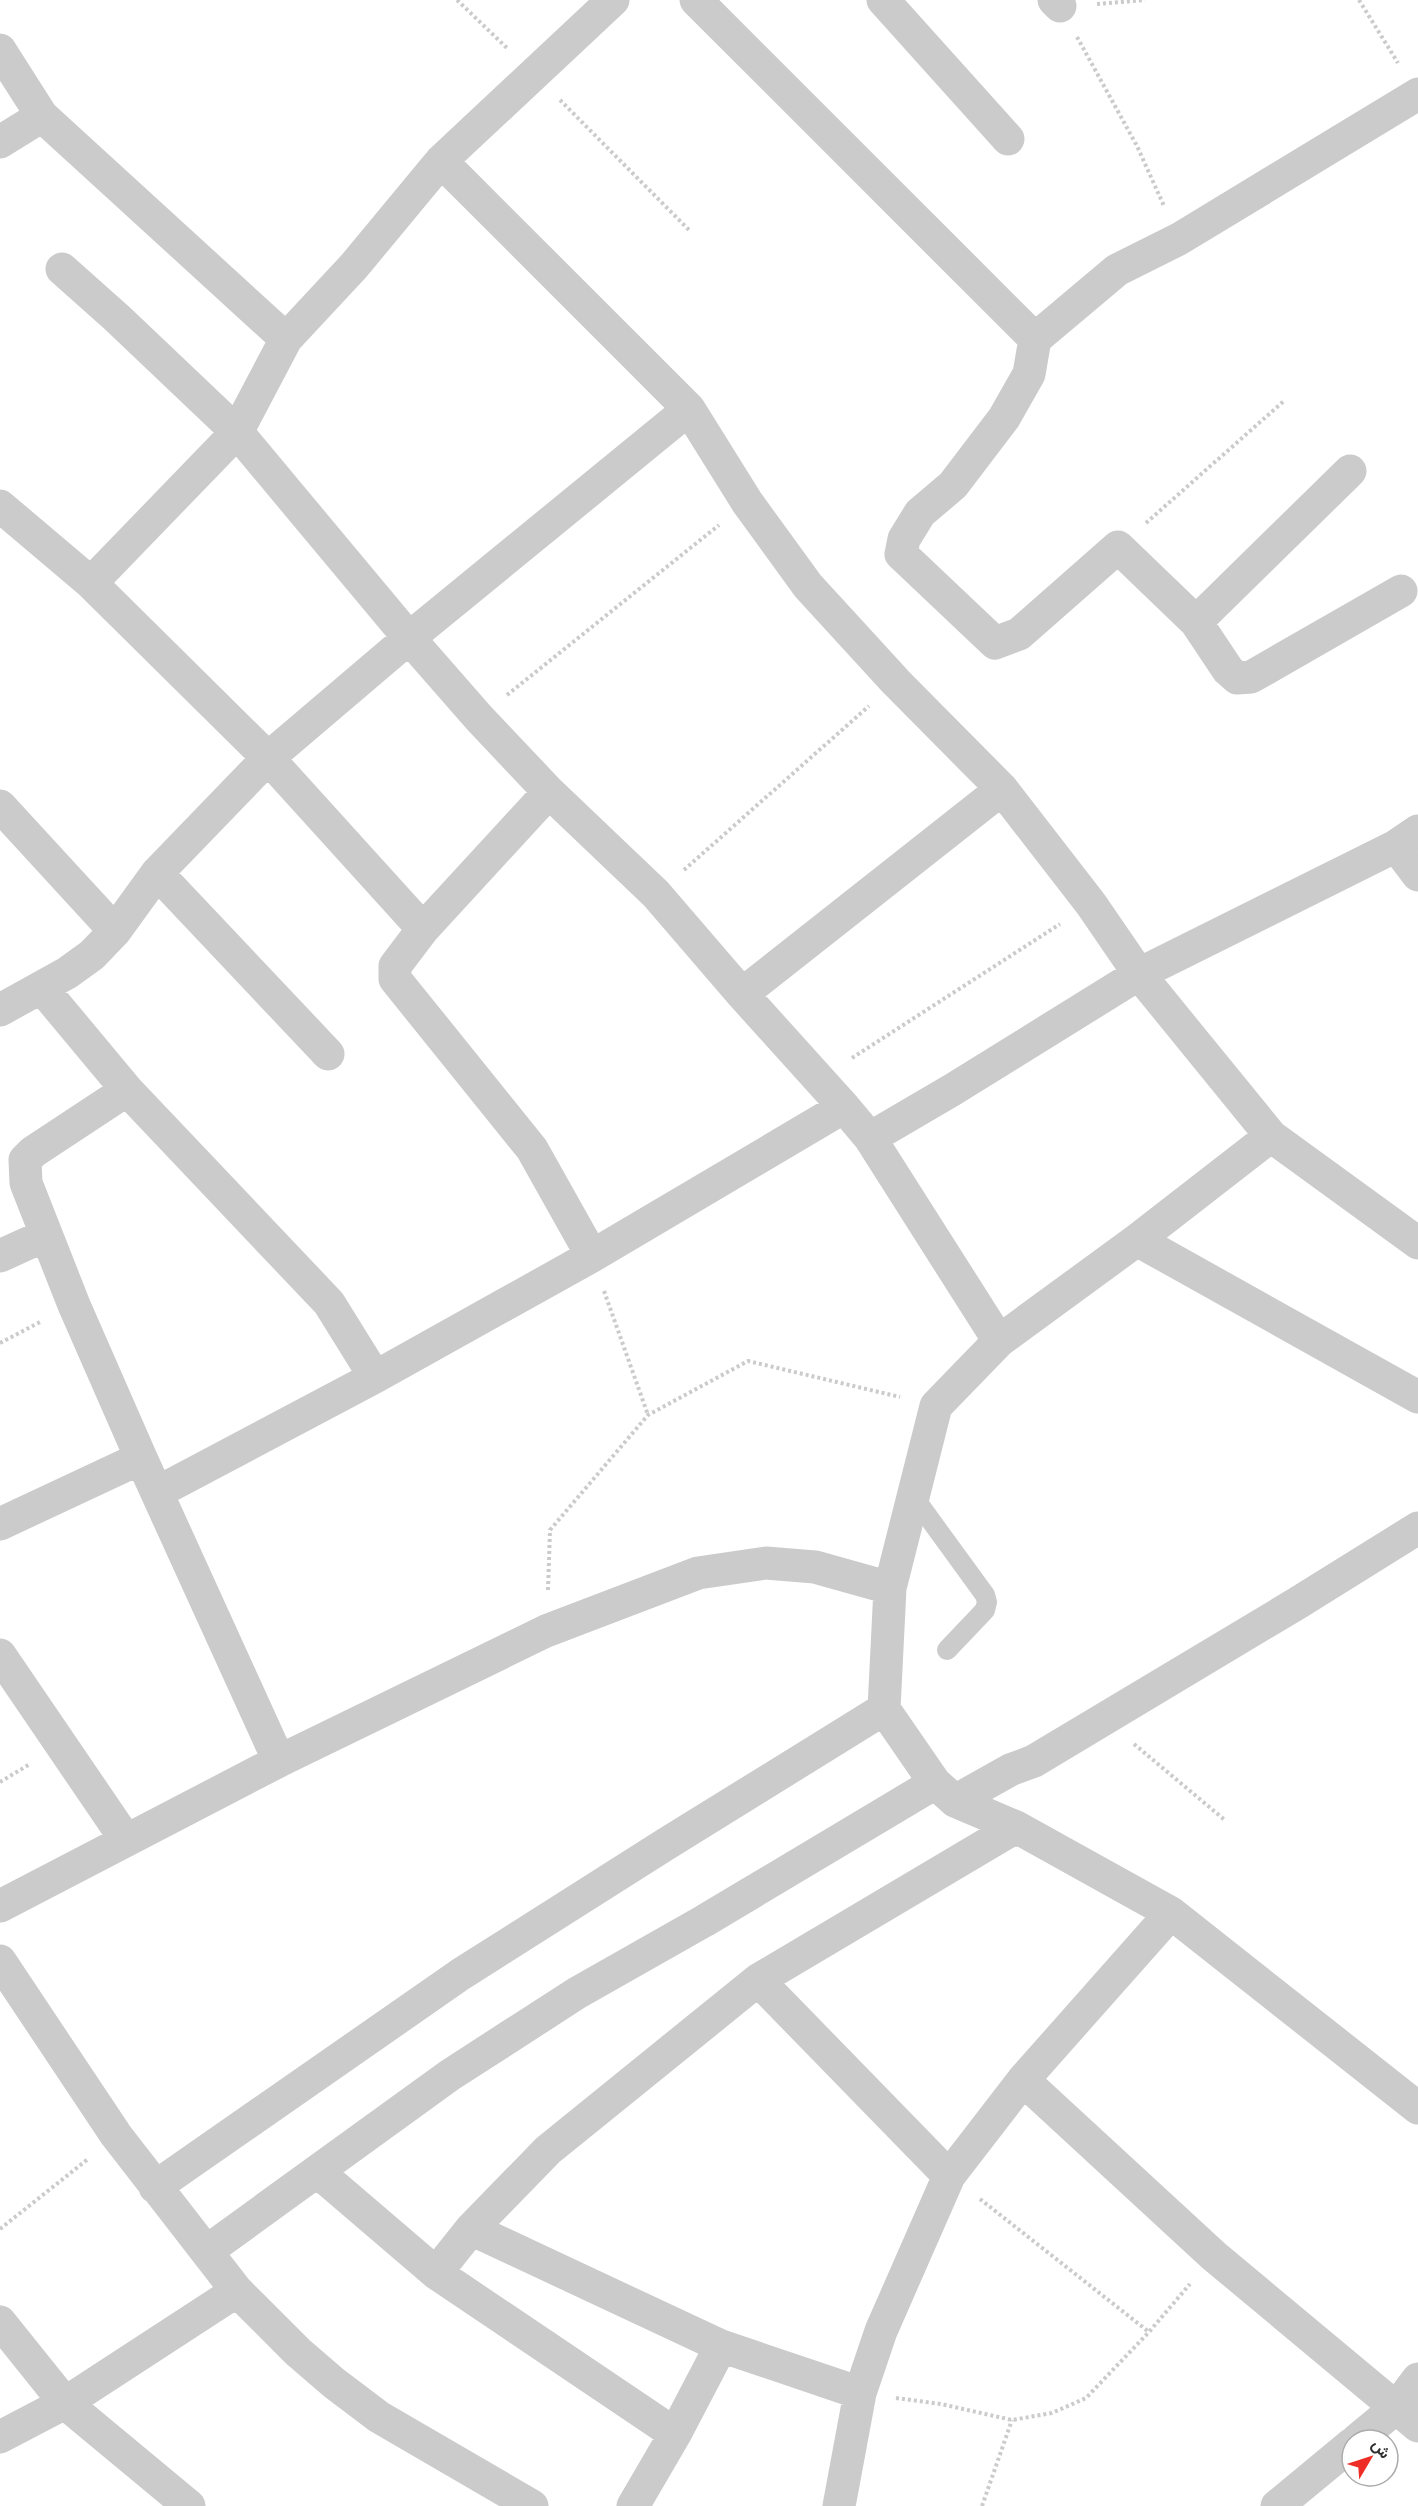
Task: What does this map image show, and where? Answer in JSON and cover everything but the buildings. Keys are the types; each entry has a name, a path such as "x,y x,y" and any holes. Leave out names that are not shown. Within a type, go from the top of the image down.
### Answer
{"street":[{"path":"91,584 237,432 286,339 354,266 441,161 613,0"},
{"path":"696,0 1035,339"},
{"path":"883,0 1008,139"},
{"path":"0,50 42,116 286,339"},
{"path":"1401,591 1251,678 1237,678 1228,670 1196,622 1118,547 1019,634 995,643 901,554 903,539 920,513 953,485 1004,418 1029,374 1035,339 1089,291 1117,270 1179,239 1418,94"},
{"path":"0,142 42,116"},
{"path":"441,161 689,409 747,502 808,586 896,682 1002,789 1091,904 1139,974 1271,1136 1418,1244"},
{"path":"62,269 237,432 479,718 549,792 656,894 844,1107 870,1138 999,1341"},
{"path":"0,1010 42,988 92,955 115,931 157,873 268,758 409,638 689,409"},
{"path":"1196,622 1350,471"},
{"path":"0,506 91,584 268,758 423,929"},
{"path":"742,994 1002,789"},
{"path":"549,792 423,929 395,966 395,979 532,1149 592,1256"},
{"path":"0,806 115,931"},
{"path":"870,1138 1139,974 1407,839 1418,875"},
{"path":"157,873 328,1054"},
{"path":"42,988 127,1090 329,1303 375,1377"},
{"path":"127,1090 33,1152 25,1160 26,1183 74,1305 279,1761"},
{"path":"158,1492 375,1377 592,1256 844,1107"},
{"path":"1271,1136 1137,1240 999,1341 936,1406 890,1588 884,1709 945,1792 1016,1827 1171,1913 1418,2108"},
{"path":"0,1256 46,1235"},
{"path":"1137,1240 1418,1397"},
{"path":"0,1524 141,1458"},
{"path":"207,2251 450,2075 577,1993 945,1792 1034,1761 1296,1605 1418,1528"},
{"path":"0,1906 279,1761 546,1631 698,1573 766,1563 815,1567 890,1588"},
{"path":"0,1655 126,1840"},
{"path":"155,2187 461,1974 884,1709"},
{"path":"436,2273 471,2229 548,2150 758,1980 1016,1827"},
{"path":"839,2506 860,2393 881,2331 950,2176 1023,2080 1171,1913"},
{"path":"0,1960 116,2135 237,2291 298,2352 379,2417 532,2506"},
{"path":"758,1980 950,2176"},
{"path":"1023,2080 1214,2256 1407,2416"},
{"path":"318,2172 436,2273 675,2434"},
{"path":"471,2229 721,2346 860,2393"},
{"path":"0,2437 65,2403 237,2291"},
{"path":"0,2322 65,2403 189,2506"},
{"path":"633,2506 675,2434 721,2346"},
{"path":"1382,2428 1407,2416 1418,2379"},
{"path":"1277,2506 1340,2454"}],"lane":[{"path":"913,1496 985,1595 987,1602 985,1610 947,1650"}],"path":[{"path":"458,0 689,230"},
{"path":"1145,0 1057,3 1137,146 1179,239"},
{"path":"1359,0 1418,94"},
{"path":"1118,547 1285,400"},
{"path":"479,718 747,502"},
{"path":"656,894 896,682"},
{"path":"819,1079 1091,904"},
{"path":"592,1256 648,1414"},
{"path":"0,1343 74,1305"},
{"path":"546,1631 550,1530 648,1414 748,1360 936,1406"},
{"path":"1103,1719 1226,1821"},
{"path":"0,2229 116,2135"},
{"path":"950,2176 1149,2332"},
{"path":"860,2393 941,2404 1012,2420 1052,2413 1086,2398 1149,2332 1214,2256"},
{"path":"982,2506 1012,2420"}]}
